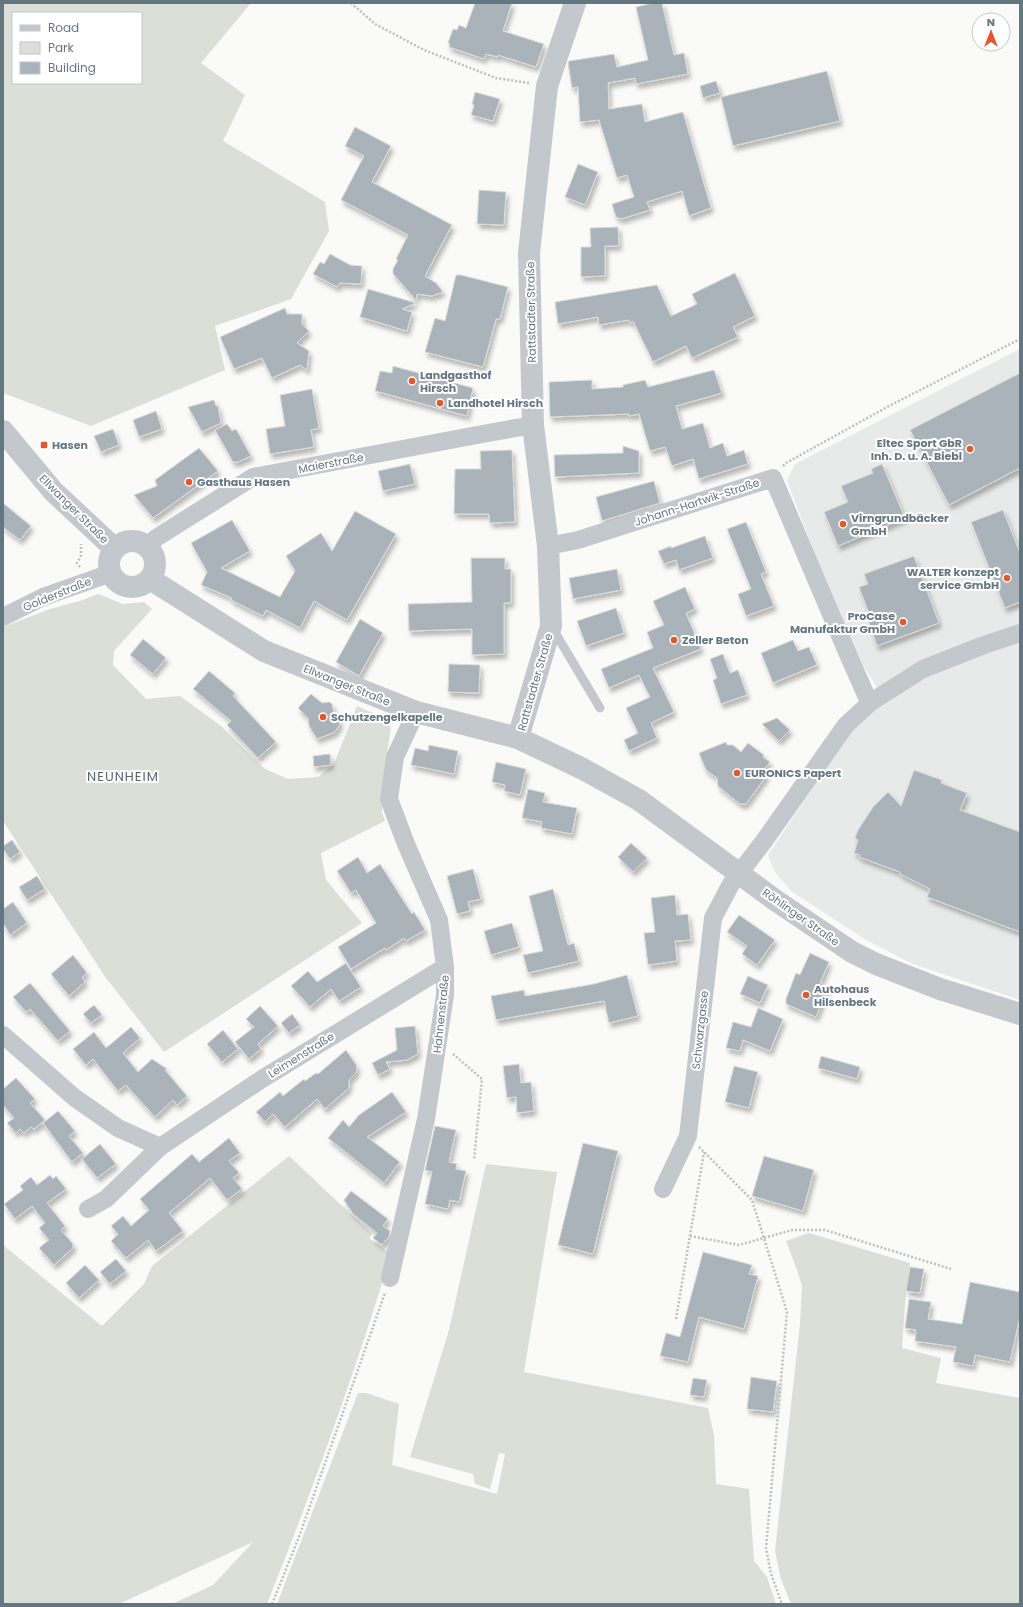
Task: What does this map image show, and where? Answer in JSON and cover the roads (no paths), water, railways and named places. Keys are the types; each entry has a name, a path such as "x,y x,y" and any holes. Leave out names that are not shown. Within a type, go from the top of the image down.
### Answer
{"street":[{"name":"Rattstadter Straße","path":"518,738 551,626 548,546 533,425 529,253 548,86 575,3"},
{"name":"Maierstraße","path":"147,547 156,538 253,477 533,425"},
{"name":"Ellwanger Straße","path":"3,431 54,492 115,549"},
{"name":"Johann-Hartwik-Straße","path":"548,546 578,540 772,478 866,695 871,702"},
{"name":"Ellwanger Straße","path":"111,573 109,565 110,556 115,549 130,541 139,542 147,547"},
{"path":"111,573 116,580 124,586 133,587 150,579 154,571 155,562 153,554 147,547"},
{"name":"Golderstraße","path":"3,616 43,597 111,573"},
{"name":"Ellwanger Straße","path":"150,579 264,651 416,712 518,738 603,779"},
{"name":"Schwarzgasse","path":"663,1189 688,1136 713,918 731,884 764,841 846,725 871,702 923,669 984,645 1020,633"},
{"name":"Hahnenstraße","path":"390,1278 426,1119 445,995 445,967 439,920 406,844 389,799 395,757 416,712"},
{"name":"Röhlinger Straße","path":"603,779 639,800 775,900 852,952 876,964 940,989 1020,1014"},
{"name":"Leimenstraße","path":"88,1209 106,1199 160,1147 262,1079 445,967"},
{"path":"3,1035 76,1098 118,1128 160,1147"}],"lane":[{"name":"Rattstadter Straße","path":"551,626 600,708"}],"place":[{"name":"Landgasthof Hirsch","path":"412,381"},
{"name":"Landhotel Hirsch","path":"440,403"},
{"name":"Hasen","path":"44,445"},
{"name":"Eltec Sport GbR Inh. D. u. A. Biebl","path":"970,449"},
{"name":"Gasthaus Hasen","path":"189,482"},
{"name":"Virngrundbäcker GmbH","path":"843,524"},
{"name":"WALTER konzept service GmbH","path":"1007,578"},
{"name":"ProCase Manufaktur GmbH","path":"903,622"},
{"name":"Zeller Beton","path":"674,640"},
{"name":"Schutzengelkapelle","path":"323,717"},
{"name":"EURONICS Papert","path":"737,773"},
{"name":"Autohaus Hilsenbeck","path":"806,995"}],"district":[{"name":"NEUNHEIM","path":"123,776"}]}
